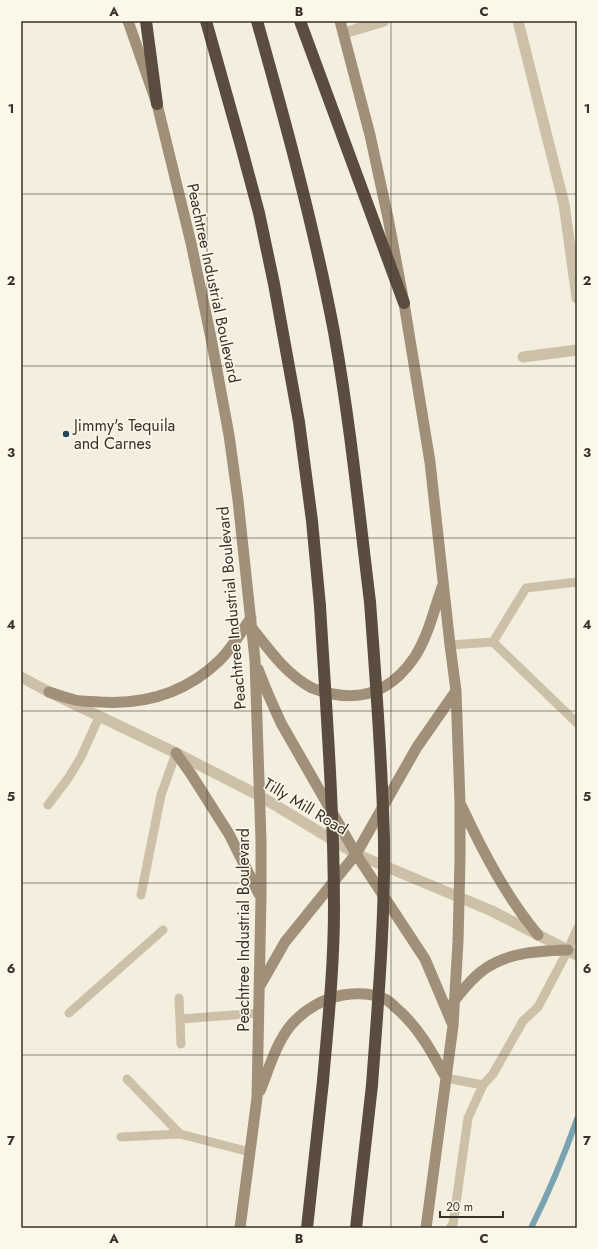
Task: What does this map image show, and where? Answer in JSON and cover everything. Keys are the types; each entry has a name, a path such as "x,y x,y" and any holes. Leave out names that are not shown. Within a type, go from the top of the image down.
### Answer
{"highway":[{"path":"146,21 157,104"},
{"path":"206,21 259,213 274,284 299,422 312,521 320,606 330,774 334,909 332,979 323,1081 307,1228"},
{"path":"257,21 282,108 310,218 334,332 350,431 370,602 379,719 384,840 382,951 372,1085 356,1228"},
{"path":"300,21 404,303"}],"main road":[{"name":"Peachtree Industrial Boulevard","path":"128,21 157,104 191,243 229,435 238,500 255,660 260,796 260,986 257,1098 240,1228"},
{"path":"340,21 370,135 404,303 430,462 456,691 460,803 460,897 453,1026 426,1228"},
{"path":"49,692 77,700 112,702 140,701 158,697 191,682 207,672 251,623 272,654 286,668 312,688 325,693 344,696 361,696 378,690 391,683 403,672 415,656 425,636 443,582"},
{"path":"255,660 268,694 282,723 356,854 425,959 453,1026"},
{"path":"260,986 285,942 356,854 416,747 456,691"},
{"path":"176,754 191,774 229,834 261,897"},
{"path":"460,803 480,845 504,888 538,935"},
{"path":"454,1001 472,979 483,970 508,957 545,951 573,952"},
{"path":"257,1098 282,1039 292,1024 305,1012 318,1004 334,997 348,995 372,995 386,1000 402,1012 430,1049 446,1078"}],"street":[{"path":"344,34 384,21"},
{"path":"518,21 564,204 577,298"},
{"path":"523,357 577,350"},
{"name":"Tilly Mill Road","path":"21,677 260,796 356,854 492,911 573,952"}],"lane":[{"path":"493,642 526,588 577,582"},
{"path":"450,645 493,642 577,723"},
{"path":"48,805 69,777 81,757 99,716"},
{"path":"141,895 161,795 176,754"},
{"path":"450,1228 453,1224 468,1118 483,1085 493,1074 523,1020 538,1007 573,952 577,929"},
{"path":"69,1013 163,930"},
{"path":"179,998 181,1044"},
{"path":"180,1019 259,1013"},
{"path":"446,1078 483,1085"},
{"path":"127,1079 180,1134"},
{"path":"121,1137 180,1134 250,1152"}],"waterway":[{"path":"531,1228 556,1174 577,1119"}],"place":[{"name":"Jimmy's Tequila and Carnes","path":"66,434"}]}
